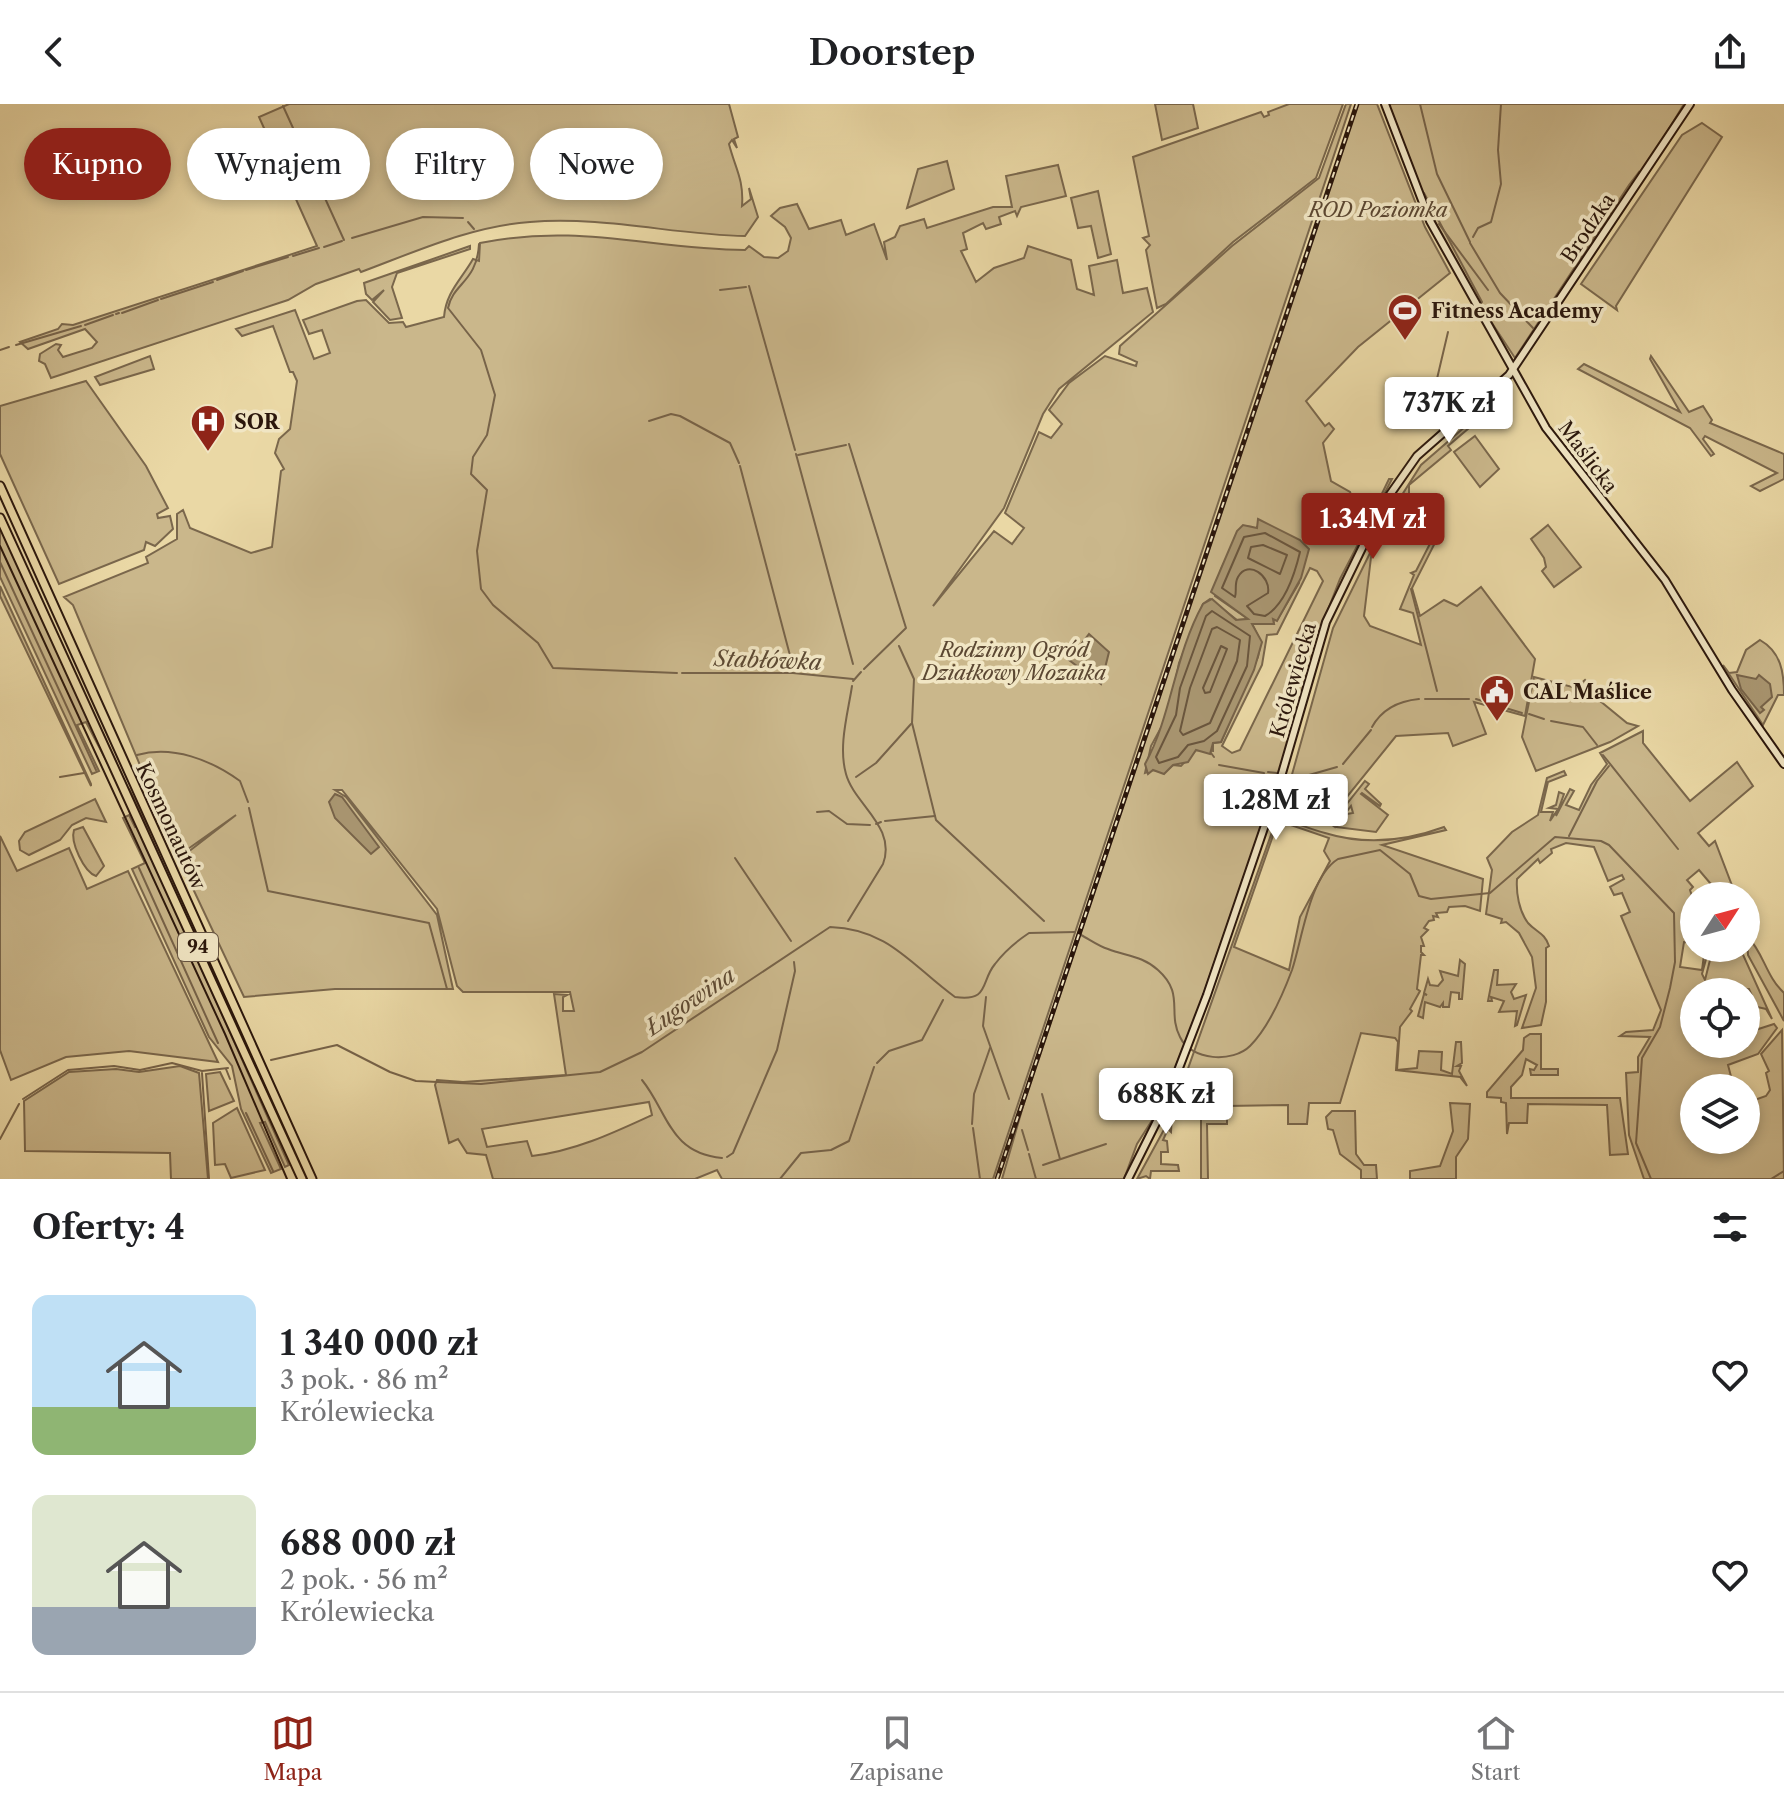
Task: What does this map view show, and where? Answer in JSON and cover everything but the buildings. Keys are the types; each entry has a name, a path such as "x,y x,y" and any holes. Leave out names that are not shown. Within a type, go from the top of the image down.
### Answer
{"main road":[{"name":"Kosmonautów","path":"0,486 312,1179"},
{"name":"Kosmonautów","path":"0,518 302,1179"}],"street":[{"name":"Maślicka","path":"1385,104 1423,206 1551,437 1665,580 1732,690 1784,764"},
{"name":"Brodzka","path":"1513,370 1690,104"},
{"name":"Królewiecka","path":"1128,1179 1164,1107 1188,1046 1268,819 1330,612 1403,473 1430,443 1513,370"}],"green space":[{"path":"289,104 729,104 738,137 734,139 737,148 732,140 729,144 740,181 742,206 751,199 749,188 758,217 745,236 558,221 508,224 486,229 361,272 359,269 316,284 288,300 51,378 45,364 39,361 40,354 56,344 61,345 58,350 63,357 92,348 97,342 85,329 28,349 20,342 58,329 62,324 73,325 317,246 296,200 370,200 370,128 264,128 259,117"},
{"path":"1155,104 1193,104 1198,128 1162,140"},
{"path":"1289,104 1343,104 1316,178 1233,242 1166,304 1157,308 1146,250 1150,245 1143,238 1149,236 1133,157 1261,112 1264,117 1269,115 1268,112"},
{"name":"Rodzinny Ogród Działkowy Mozaika","path":"1346,104 1351,104 993,1179 722,1179 717,1170 695,1179 493,1179 486,1155 467,1153 458,1139 449,1143 435,1085 437,1080 463,1082 566,1075 554,994 567,995 563,997 563,1011 574,1011 570,992 463,992 457,986 437,909 342,790 335,790 346,797 437,915 453,989 335,989 244,997 179,859 236,815 178,856 73,605 64,597 148,563 146,557 177,539 177,514 183,510 190,528 251,553 272,547 281,471 284,469 275,453 279,439 290,429 297,381 290,372 273,326 242,336 236,329 295,310 314,359 330,353 322,330 309,334 303,320 357,301 366,300 389,323 403,322 406,327 444,317 455,286 473,259 479,261 480,243 516,238 582,236 710,249 745,250 749,246 764,257 778,258 788,251 791,238 785,227 771,216 780,208 797,204 809,229 841,220 846,235 874,224 887,260 884,242 895,237 900,226 924,219 927,228 993,207 1012,207 1006,176 1058,165 1066,196 1021,207 1017,216 1015,211 999,217 1001,224 986,229 983,223 963,233 967,249 961,251 976,282 994,268 1024,258 1028,246 1071,260 1077,289 1094,295 1089,266 1117,260 1123,293 1147,288 1153,312 1059,389 1043,414 1004,508 933,606 994,531 1012,544 1024,528 1005,513 1039,432 1051,438 1062,424 1049,410 1069,383 1105,356 1136,366 1137,362 1119,354 1120,346 1232,246 1319,178","holes":["649,1102 652,1115 579,1146 532,1156 527,1141 487,1147 482,1129"]},
{"name":"ROD Poziomka","path":"1358,104 1377,104 1425,227 1450,273 1358,347 1306,401 1325,426 1329,423 1334,429 1323,443 1331,481 1350,492 1354,503 1373,512 1389,479 1392,479 1340,579 1324,620 1282,766 1198,1010 1158,1111 1137,1144 1124,1179 1002,1179 1026,1096","holes":["1243,526 1252,527 1300,571 1299,583 1277,620 1273,619 1274,624 1252,624 1261,642 1258,657 1221,742 1213,743 1213,751 1196,750 1181,766 1173,765 1165,772 1153,770 1145,773 1151,746 1169,713 1179,663 1203,604 1210,599 1237,620 1248,619 1215,596 1221,569","1310,568 1317,571 1323,581 1240,750 1232,753 1222,746 1262,665 1267,635 1277,634"]},
{"path":"1391,104 1684,104 1641,175 1639,172 1629,185 1515,358 1484,311 1428,209 1389,107"},
{"path":"1702,123 1722,137 1616,306 1617,310 1581,284 1682,135"},
{"path":"947,161 954,189 907,208 918,169"},
{"path":"1098,191 1111,254 1098,258 1091,226 1078,228 1071,198"},
{"path":"470,246 470,249 397,273 392,287 402,318 390,320 373,302 384,290 372,300 366,294 364,283"},
{"path":"150,356 154,369 100,385 95,377"},
{"path":"1651,356 1689,412 1703,406 1712,420 1710,423 1784,454 1784,479 1760,491 1751,486 1777,473 1705,436 1703,439 1714,454 1711,456 1690,428 1578,369 1584,364 1680,412"},
{"path":"86,381 146,466 168,508 157,514 158,518 170,516 173,529 155,546 146,542 144,550 59,584 0,454 0,406"},
{"path":"1467,425 1469,428 1448,446 1451,450 1409,485 1409,495 1403,499 1418,508 1431,524 1402,502 1392,520 1388,517 1421,465"},
{"path":"1475,436 1499,469 1480,487 1454,452"},
{"path":"0,524 108,764 86,722 77,725 99,771 92,774 0,577"},
{"path":"1548,525 1581,567 1554,587 1542,571 1546,567 1544,558 1531,539"},
{"path":"1437,530 1440,533 1412,588 1420,616 1444,600 1457,606 1481,587 1535,659 1525,716 1474,702 1486,734 1453,746 1448,733 1396,736 1325,824 1289,812 1284,803 1333,628 1372,549 1364,616 1370,626 1421,645 1413,613 1400,609 1414,575 1411,573 1416,571"},
{"path":"0,586 91,784 91,786 0,596"},
{"path":"1760,640 1777,657 1784,687 1784,695 1778,695 1763,725 1723,665 1729,673 1737,672 1746,650"},
{"path":"1534,677 1576,688 1585,680 1596,692 1594,696 1627,723 1638,726 1610,742 1536,771 1522,737"},
{"path":"1643,731 1643,743 1690,801 1737,762 1753,786 1698,833 1709,846 1715,841 1731,882 1709,882 1699,870 1687,880 1689,882 1680,882 1680,967 1702,970 1705,962 1704,978 1680,978 1680,1058 1747,1058 1728,1065 1730,1074 1680,1074 1680,1154 1760,1154 1760,1098 1770,1090 1766,1073 1769,1071 1761,1054 1782,1030 1784,1179 1644,1179 1629,1135 1626,1073 1638,1072 1638,1057 1650,1037 1620,1036 1626,1032 1653,1030 1661,1010 1621,916 1630,912 1622,893 1614,895 1610,887 1624,879 1622,875 1608,881 1594,847 1566,843 1551,849 1552,853 1540,863 1538,859 1517,879 1522,913 1549,946 1546,948 1546,1002 1541,1025 1522,1028 1536,988 1532,957 1519,933 1506,922 1501,923 1502,919 1486,914 1492,870 1487,858 1512,832 1538,815 1547,778 1564,771 1566,775 1548,782 1541,812 1553,812 1550,821 1558,809 1549,808 1556,805 1559,792 1564,794 1556,816 1570,789 1574,791 1566,805 1579,810 1591,785 1607,764 1600,753"},
{"path":"1365,781 1369,784 1365,789 1380,806 1361,794 1388,815 1376,832 1336,827 1347,814 1353,813 1351,806 1335,827 1331,824"},
{"path":"129,789 166,862 301,1160 272,1105"},
{"path":"95,799 106,822 86,818 72,825 60,840 29,855 20,850 19,841 25,832"},
{"path":"129,815 135,827 138,826 289,1165 285,1167 265,1122 260,1123 281,1169 271,1173 241,1109 232,1066 209,1037 132,869 145,863 123,818"},
{"path":"1277,818 1340,837 1370,840 1415,836 1444,827 1446,830 1382,845 1483,879 1480,911 1465,906 1449,907 1447,912 1436,913 1438,917 1433,916 1434,920 1424,928 1428,930 1421,937 1424,946 1421,946 1421,952 1424,955 1421,955 1417,989 1420,991 1410,1009 1412,1011 1400,1027 1397,1070 1417,1068 1419,1051 1442,1052 1441,1070 1452,1074 1456,1042 1461,1042 1462,1063 1457,1066 1461,1066 1459,1071 1467,1086 1460,1077 1396,1070 1398,1042 1395,1038 1361,1033 1340,1103 1309,1103 1307,1124 1288,1124 1288,1105 1227,1106 1227,1124 1207,1124 1208,1179 1201,1179 1201,1113 1208,1111 1200,1111 1199,1107 1174,1108","holes":["1285,823 1329,838 1324,851 1330,861 1300,917 1289,970 1234,947 1276,827"]},
{"path":"83,827 104,866 96,876 83,863 74,842 74,830"},
{"path":"0,836 17,871 69,848 87,889 128,871 218,1062 129,1051 66,1057 11,1080 0,1050"},
{"path":"1760,955 1784,993 1784,1021 1752,962 1760,962"},
{"path":"1460,960 1465,964 1462,999 1459,999 1459,993 1451,992 1449,1007 1443,1007 1443,1003 1440,1007 1425,1002 1423,1018 1418,1016 1424,994 1427,995 1424,993 1428,979 1430,985 1438,986 1443,980 1440,971 1458,976"},
{"path":"1710,962 1746,962 1754,978 1706,978"},
{"path":"1494,970 1498,970 1497,985 1516,984 1511,992 1514,999 1526,995 1515,1026 1517,1011 1499,1012 1504,1001 1491,997 1492,1001 1488,1001"},
{"path":"1760,992 1772,1019 1766,1009 1760,1008"},
{"path":"1774,1024 1777,1028 1760,1051 1760,1028"},
{"path":"1530,1034 1541,1034 1541,1069 1558,1069 1558,1075 1531,1075 1530,1069 1534,1070 1537,1065 1526,1059 1522,1075 1511,1087 1511,1098 1620,1098 1628,1154 1610,1155 1607,1105 1528,1104 1527,1123 1509,1123 1507,1134 1506,1103 1501,1102 1501,1098 1487,1097 1487,1092 1523,1050 1524,1038"},
{"path":"180,1066 199,1073 208,1179 171,1179 170,1153 25,1151 24,1101 69,1072 116,1069 139,1072"},
{"path":"220,1072 234,1101 209,1111 206,1074"},
{"path":"1450,1103 1470,1104 1468,1139 1456,1157 1456,1179 1410,1179 1410,1171 1440,1166 1453,1131"},
{"path":"237,1108 265,1170 231,1178 225,1164 215,1165 213,1123"},
{"path":"1332,1111 1355,1111 1356,1154 1364,1165 1376,1165 1377,1179 1361,1179 1361,1170 1340,1154 1333,1130 1328,1129 1326,1117"},
{"path":"1172,1115 1171,1132 1168,1129 1163,1140 1167,1141 1168,1152 1161,1152 1161,1164 1178,1165 1179,1171 1151,1171 1150,1179 1146,1176 1137,1179"}],"water":[{"path":"1258,519 1300,540 1309,549 1301,578 1277,621 1273,619 1274,624 1252,624 1262,642 1254,670 1221,742 1213,743 1210,754 1196,750 1188,762 1173,765 1164,774 1153,770 1148,774 1145,764 1161,726 1193,624 1203,604 1212,599 1236,620 1248,619 1211,592 1237,531 1243,525 1257,528"},
{"path":"1089,634 1109,652 1101,684 1069,660"},
{"path":"1737,675 1756,679 1759,675 1770,684 1772,697 1761,707 1764,710 1760,713 1741,689"},
{"path":"335,794 342,797 379,847 371,854 335,818 329,802"}],"waterway":[{"path":"1420,104 1437,174 1470,242"},
{"path":"1473,237 1478,228 1491,222 1501,184 1498,150 1501,104"},
{"name":"Stabłówka","path":"283,106 344,240"},
{"path":"1424,193 1482,302"},
{"name":"Stabłówka","path":"352,238 423,217 463,218"},
{"path":"468,222 474,229"},
{"path":"1439,224 1488,290"},
{"name":"Stabłówka","path":"324,247 342,241"},
{"path":"1470,243 1500,293 1533,328"},
{"name":"Stabłówka","path":"479,244 474,267 448,308 481,350 495,395 487,435 473,457 471,474 487,490 477,551 481,589 493,605 538,643 553,668 677,673"},
{"path":"293,256 319,248"},
{"path":"246,270 288,257"},
{"path":"217,280 243,271"},
{"path":"161,299 213,282"},
{"path":"749,286 795,450"},
{"path":"720,290 746,287"},
{"path":"122,313 158,300"},
{"path":"85,325 113,315"},
{"path":"16,345 81,326"},
{"path":"1432,400 1448,332"},
{"path":"0,350 9,347"},
{"path":"649,421 671,414 680,416 730,443 739,463"},
{"path":"849,444 906,628 864,669"},
{"path":"798,455 846,445"},
{"path":"796,454 853,664"},
{"path":"740,466 792,663"},
{"path":"0,562 96,770"},
{"path":"1411,589 1437,691"},
{"path":"899,646 914,679 912,723 936,820 1044,921"},
{"name":"Stabłówka","path":"853,681 861,672"},
{"name":"Stabłówka","path":"682,673 793,673 853,679"},
{"name":"Stabłówka","path":"848,921 883,864 886,851 880,827 850,785 846,774 844,730 852,686"},
{"path":"1372,727 1391,707 1419,699"},
{"path":"1425,699 1469,699"},
{"path":"1476,699 1522,713"},
{"path":"1529,714 1544,719"},
{"path":"1551,721 1583,727 1597,745"},
{"path":"856,777 876,763 911,724"},
{"path":"1343,764 1371,730"},
{"path":"137,755 178,753 204,761 240,781 248,802"},
{"path":"1211,753 1214,757"},
{"path":"1603,755 1678,849"},
{"path":"1219,765 1264,773"},
{"path":"1569,836 1597,781 1609,766"},
{"path":"1302,777 1337,767"},
{"path":"1268,772 1277,773"},
{"path":"60,777 84,773"},
{"path":"1292,775 1296,776"},
{"path":"249,808 268,891 429,923 447,989"},
{"path":"817,812 829,811 847,824 870,825"},
{"path":"885,821 935,816"},
{"name":"Stabłówka","path":"876,824 881,822"},
{"name":"Ługowina","path":"1081,935 1158,970 1171,987 1176,1028 1185,1045 1202,1055 1223,1057 1243,1051 1263,1030 1292,970 1313,894 1328,868 1338,859 1380,850 1410,874 1419,896 1431,899 1490,893 1555,837 1601,841 1609,845 1674,913 1675,962 1670,988 1660,1027 1642,1058 1636,1143 1651,1179"},
{"path":"735,858 791,941"},
{"path":"139,868 218,1043"},
{"name":"Ługowina","path":"271,1060 337,1045 390,1072 416,1081 481,1084 600,1072 642,1052 830,927 851,929 884,942 955,997 966,998 979,994 999,960 1029,933 1075,932"},
{"path":"727,1157 733,1153 777,1050 795,971 794,962"},
{"path":"986,997 983,1026 1009,1099"},
{"path":"877,1063 889,1051 922,1040 943,1000"},
{"path":"972,1124 974,1094 990,1048"},
{"name":"Ługowina","path":"23,1099 68,1070 114,1066 140,1070 172,1063 202,1071 228,1068"},
{"path":"780,1179 801,1153 831,1150 849,1141 874,1067"},
{"path":"226,1069 230,1079"},
{"path":"202,1073 209,1179"},
{"path":"642,1080 680,1140 704,1155 722,1158"},
{"path":"1042,1094 1060,1159"},
{"name":"Ługowina","path":"0,1139 19,1104"},
{"path":"246,1113 273,1171"},
{"path":"973,1128 980,1179"},
{"path":"1022,1130 1028,1150"},
{"path":"1043,1165 1106,1144"},
{"path":"1029,1154 1036,1179"},
{"name":"Ługowina","path":"1771,1179 1784,1171"}],"tram line":[{"path":"0,546 225,1034 287,1179"}],"railway":[{"path":"997,1179 1357,104"}],"place":[{"name":"Fitness Academy","path":"1405,342"},
{"name":"SOR","path":"208,453"},
{"name":"CAL Maślice","path":"1497,723"}]}
